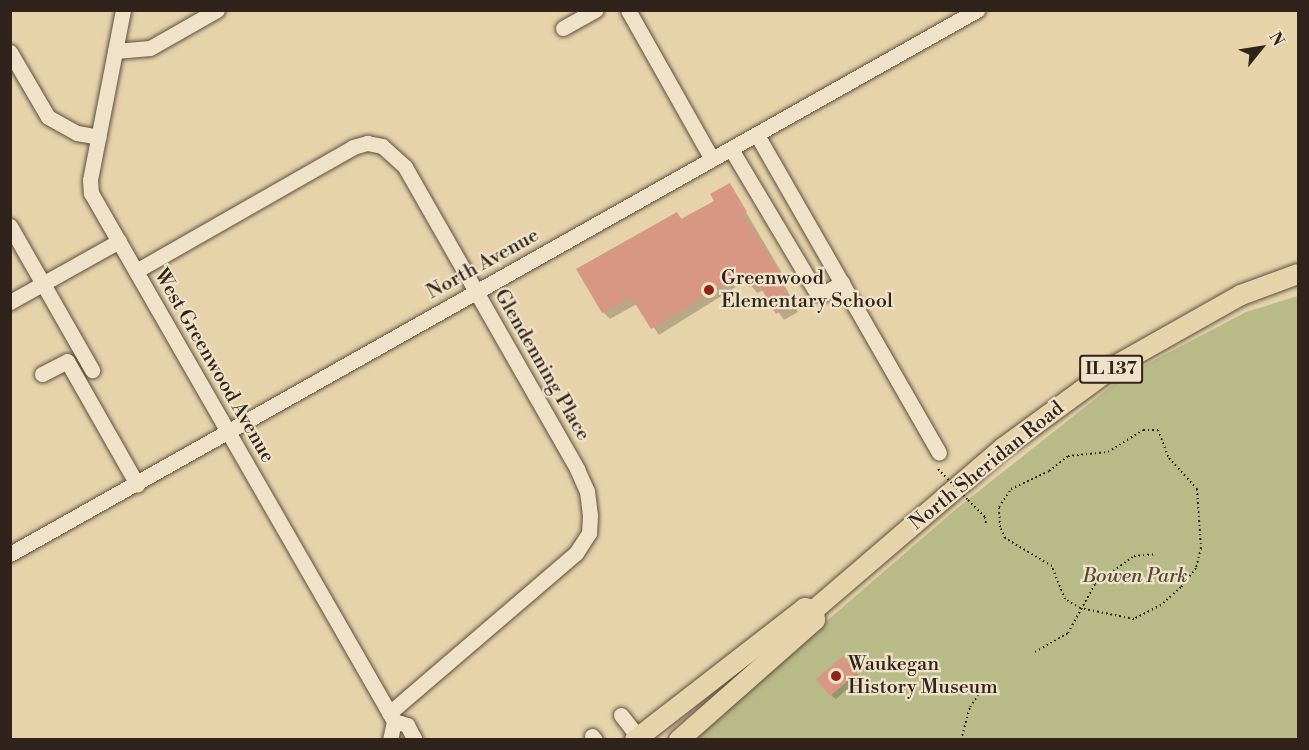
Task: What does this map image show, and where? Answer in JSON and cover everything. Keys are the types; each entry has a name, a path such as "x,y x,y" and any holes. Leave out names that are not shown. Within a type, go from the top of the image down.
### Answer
{"main road":[{"name":"North Sheridan Road","path":"814,610 1004,448 1115,366 1241,295 1299,274"},
{"name":"North Sheridan Road","path":"636,738 805,608 814,610"},
{"name":"North Sheridan Road","path":"679,740 815,620 814,610"}],"street":[{"path":"115,51 150,48 217,10"},
{"path":"563,28 596,10"},
{"path":"628,10 712,159"},
{"name":"North Avenue","path":"10,554 977,10"},
{"name":"West Greenwood Avenue","path":"119,12 115,51 90,180 91,193 392,717 407,725 415,740"},
{"path":"10,52 48,117 63,127 99,137"},
{"path":"757,135 939,453"},
{"name":"Glendenning Place","path":"136,271 352,147 367,143 390,150 405,167 582,480 588,499 589,533 576,553 392,717"},
{"path":"731,149 818,293 824,294 842,283"},
{"path":"10,226 92,370"},
{"path":"10,302 119,241"},
{"path":"42,374 67,361 137,484"},
{"path":"621,715 636,738"},
{"path":"390,740 392,717"}],"path":[{"path":"1143,430 1158,430 1169,458 1197,489 1201,548 1196,568 1161,605 1134,619 1080,608 1065,599 1052,566 1005,537 1000,527 999,507 1011,489 1050,471 1068,456 1108,452 1143,430"},
{"path":"938,469 985,517 986,524"},
{"path":"1035,652 1068,633 1095,584 1134,556 1155,554"},
{"path":"961,740 970,707 982,690"}],"green space":[{"name":"Bowen Park","path":"1298,296 1298,739 689,740 955,510 1124,376 1246,312"}],"building":[{"path":"730,183 747,212 743,214 780,273 777,275 792,305 776,314 758,283 749,287 741,273 651,329 631,297 602,313 576,269 677,212 681,219 714,201 710,194"},
{"name":"Waukegan History Museum","path":"843,656 857,673 830,696 816,679"}],"place":[{"name":"Greenwood Elementary School","path":"709,290"},
{"name":"Waukegan History Museum","path":"836,676"}]}
